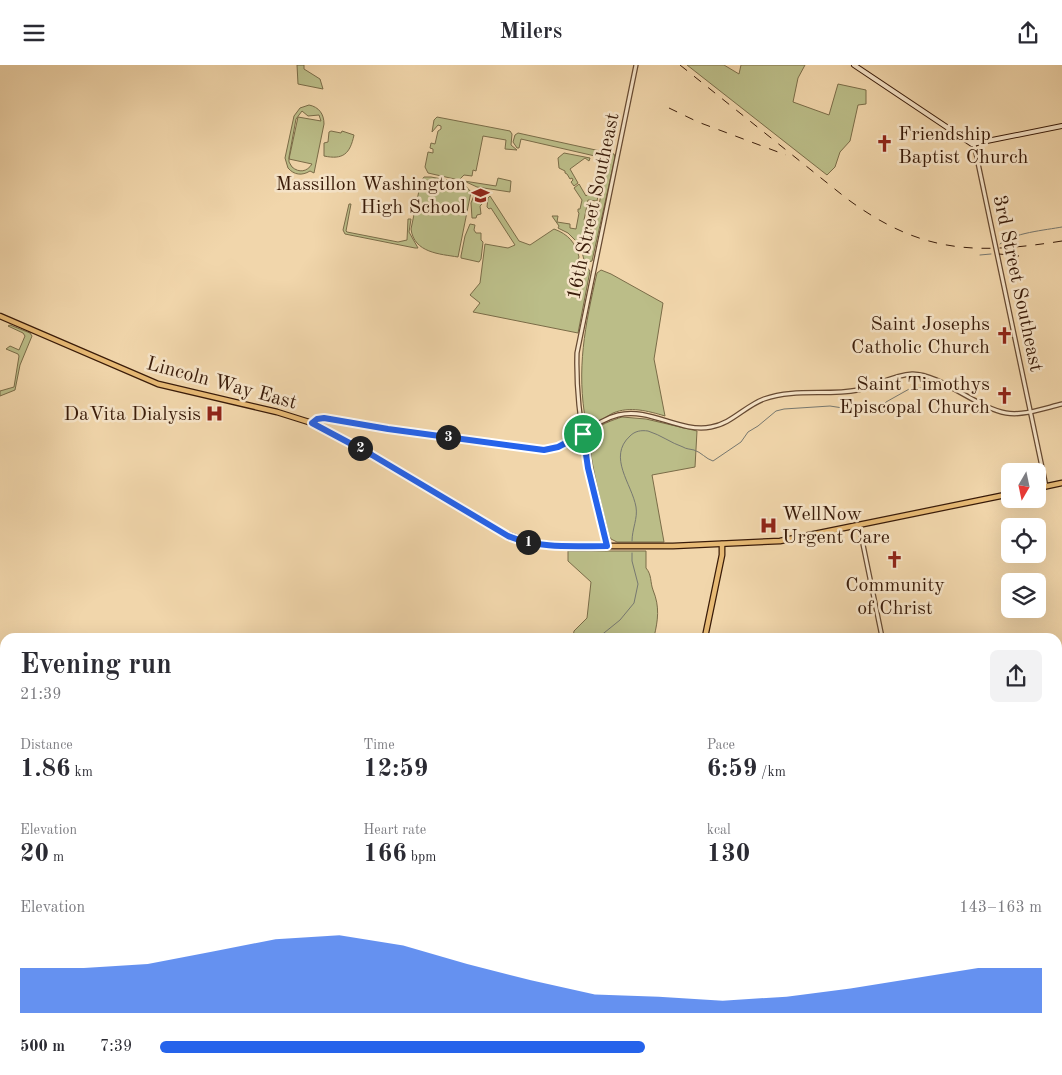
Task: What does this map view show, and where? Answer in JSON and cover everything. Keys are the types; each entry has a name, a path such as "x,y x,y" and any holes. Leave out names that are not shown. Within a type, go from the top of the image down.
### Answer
{"main road":[{"path":"854,65 967,142 974,144 1062,126"},
{"name":"Lincoln Way East","path":"0,316 158,384 294,416 312,423 356,446 514,538 545,545 686,546 787,540 1001,496"},
{"path":"1046,487 1062,483"},
{"path":"706,633 722,555 722,544"}],"street":[{"name":"16th Street Southeast","path":"607,546 588,468 577,378 577,353 636,65"},
{"name":"3rd Street Southeast","path":"974,144 1041,463"},
{"path":"312,423 317,419 324,418 388,429 544,450 558,447 611,417 629,413 653,416 689,427 710,427 727,422 760,401 776,396 793,393 860,389 896,377 912,374 932,378 994,410 1011,414 1062,404"},
{"path":"859,525 881,633"}],"green space":[{"path":"297,65 304,65 304,69 320,79 323,89 298,84"},
{"path":"687,65 724,65 739,74 741,65 805,65 798,78 793,102 829,115 838,84 866,90 866,104 858,105 850,141 840,152 835,167 827,175"},
{"path":"309,105 313,106 320,111 323,117 324,124 314,173 310,171 301,174 293,172 288,168 285,158 294,116 300,108","holes":["302,111 308,116 319,115 321,121 298,117 289,159 296,119","289,159 312,164 308,169 300,171 292,167"]},
{"path":"437,117 510,131 512,134 511,145 517,150 505,149 506,140 483,136 476,171 473,170 472,176 464,175 459,180 428,173 425,167 428,152 433,153 433,149 430,148 431,143 435,144 438,131 441,129 441,126 438,125 432,132 434,120"},
{"path":"342,131 354,135 348,151 341,156 324,156 324,143 328,142 329,132 341,133"},
{"path":"518,133 614,154 615,158 592,261 584,260 581,248 593,233 606,171 595,156 521,139 519,148 517,148 513,142 515,135"},
{"path":"564,153 590,158 589,161 585,158 570,169 578,183 574,186 571,182 572,178 570,179 565,171 559,168 558,158"},
{"path":"424,177 463,183 471,192 458,257 443,255 422,248 413,237 411,229 421,181"},
{"path":"498,178 511,181 510,192 477,187 464,181 496,186"},
{"path":"599,181 601,181 597,201 588,200 584,220 592,223 589,235 578,243 568,233 558,228 559,226 552,216 558,216 557,222 570,224 570,228 576,229 578,209 580,209 582,200 574,188 579,184 586,196 597,188"},
{"path":"475,193 482,204 480,206 481,214 477,215 476,218 472,218 471,203"},
{"path":"490,196 519,241 530,245 554,229 567,236 576,247 579,257 576,265 578,267 587,267 590,271 578,333 473,312 480,303 470,295 480,283 485,244 508,248 515,245 491,208 487,207"},
{"path":"349,204 351,204 347,232 398,242 407,240 408,219 411,219 409,232 418,248 345,234 343,230"},
{"path":"470,224 475,225 474,230 476,233 481,233 481,240 483,242 479,262 461,258 465,236"},
{"path":"601,270 663,303 654,359 665,416 646,411 626,410 613,413 591,426 588,426 586,423 582,384 583,348 597,273"},
{"path":"10,325 30,333 32,336 20,365 15,390 0,396 0,391 14,387 19,356 6,349 10,346 19,350 25,336 23,333 8,326"},
{"path":"622,417 646,419 697,431 695,467 652,475 664,542 617,542 609,536 590,451 590,439 591,433 598,428"},
{"path":"568,551 646,551 646,568 657,602 655,633 574,633 587,618 591,582 568,561"}],"waterway":[{"path":"1000,244 1012,237 1062,227"},
{"path":"980,255 991,254"},
{"path":"632,541 636,507 623,471 621,453 623,444 638,431 648,431 684,448 697,451 713,461 741,442 748,432 776,411 830,406 862,411 878,410 886,402 911,388 939,388"},
{"path":"604,633 620,620 634,603 638,584 632,561 632,553"}],"railway":[{"path":"680,65 846,198 899,230 924,239 974,248 1002,248 1062,241"},
{"path":"669,108 698,122 786,155"},
{"path":"999,254 1019,256"}],"place":[{"name":"Friendship Baptist Church","path":"884,144"},
{"name":"Massillon Washington High School","path":"480,195"},
{"name":"Saint Josephs Catholic Church","path":"1004,335"},
{"name":"Saint Timothys Episcopal Church","path":"1004,395"},
{"name":"DaVita Dialysis","path":"215,413"},
{"name":"WellNow Urgent Care","path":"768,525"},
{"name":"Community of Christ","path":"895,560"}],"route":[{"path":"324,418 388,429 544,450 569,443 583,434 588,468 607,546 545,545 514,538 356,446 312,423 314,420 324,418"}]}
